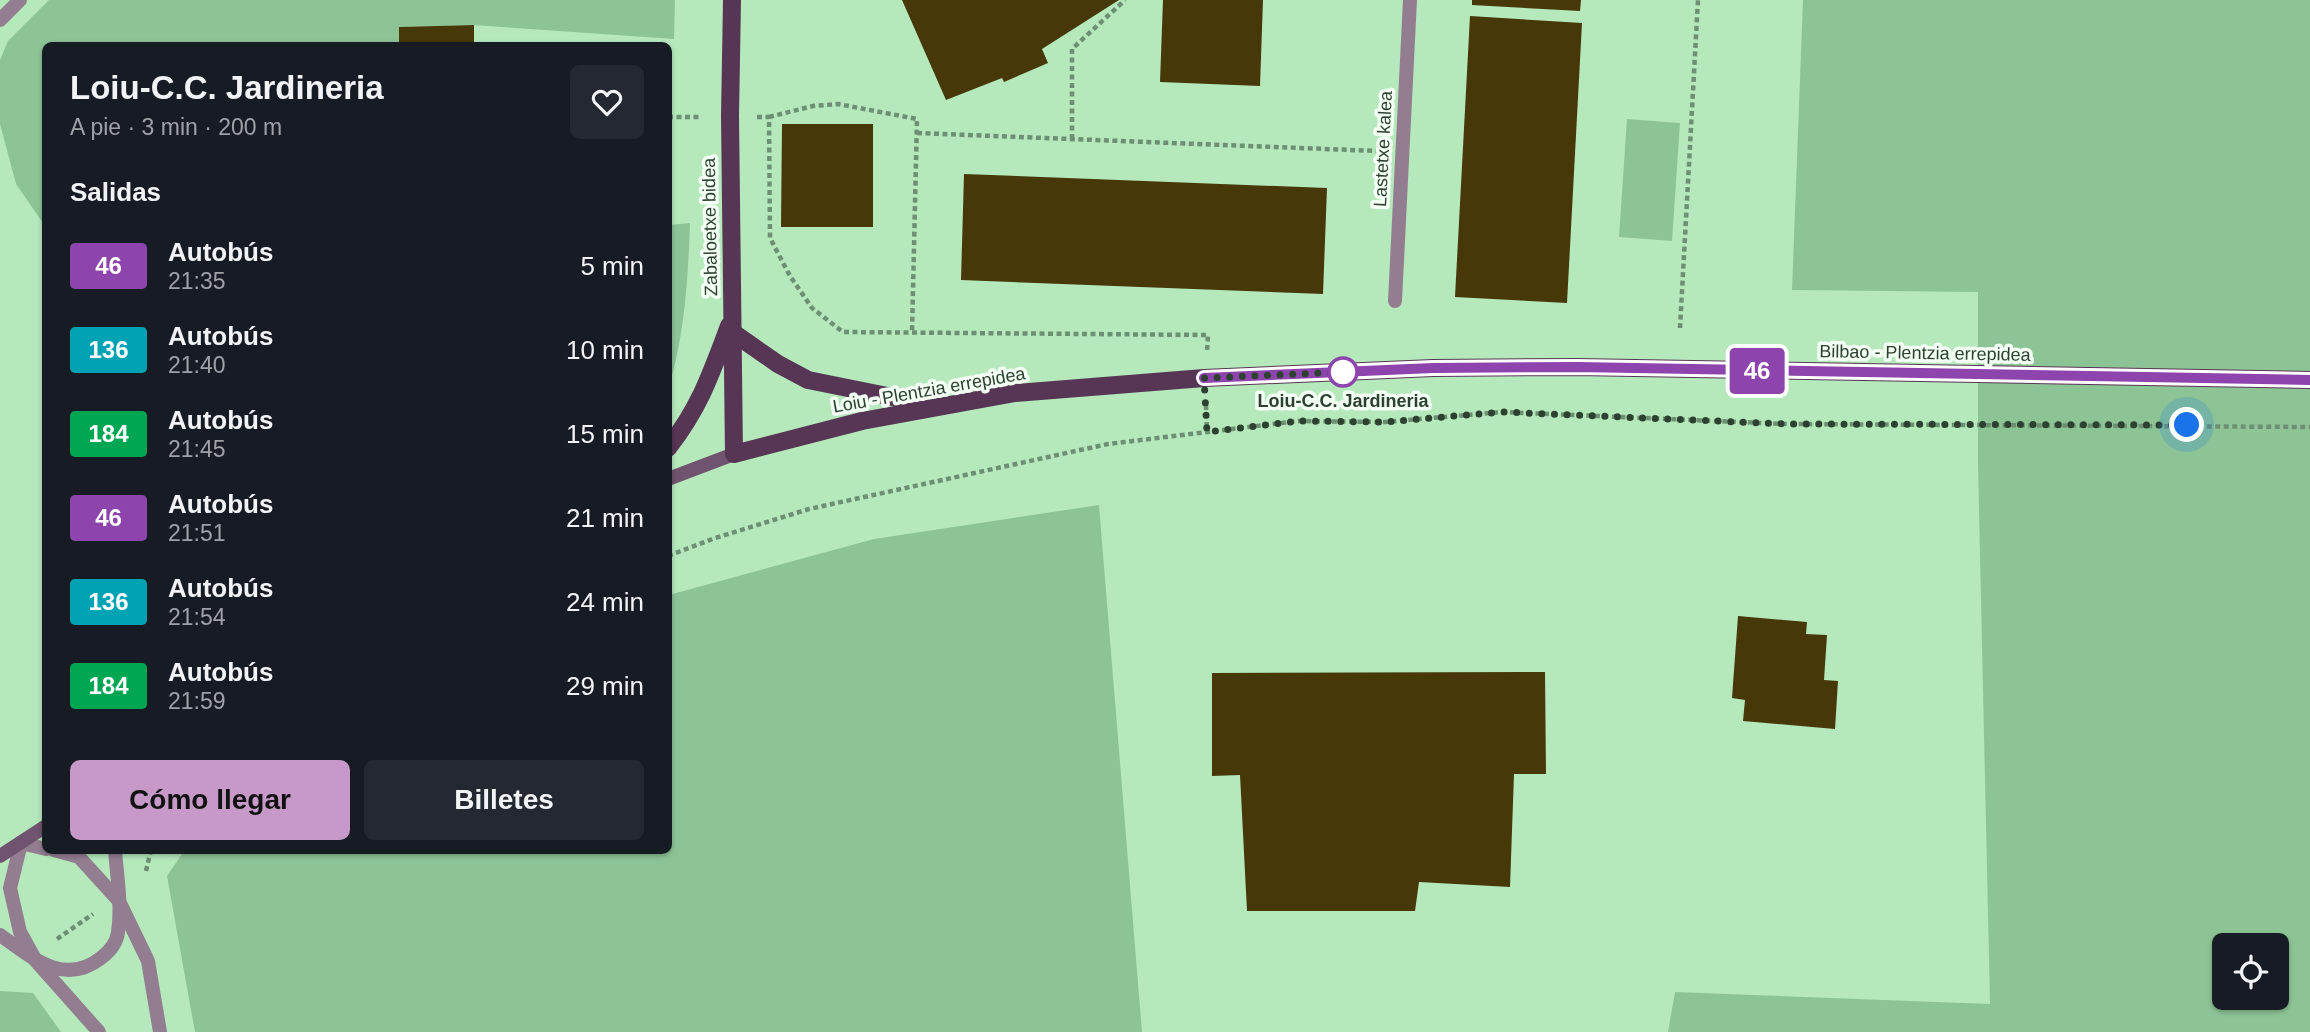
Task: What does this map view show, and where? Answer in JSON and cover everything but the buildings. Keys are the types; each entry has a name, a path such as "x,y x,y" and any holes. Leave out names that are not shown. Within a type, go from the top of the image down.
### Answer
{"main road":[{"name":"Zabaloetxe bidea","path":"732,0 730,116 734,454"},
{"path":"672,443 686,425 705,391 732,324 778,364 808,380 942,407"},
{"name":"Bilbao - Plentzia errepidea","path":"1204,378 1433,368 1577,367 2310,380"},
{"name":"Loiu - Plentzia errepidea","path":"672,478 734,454 862,421 1015,393 1204,378"},
{"path":"0,856 42,829"}],"street":[{"path":"0,20 20,0"},
{"name":"Lastetxe kalea","path":"1395,301 1410,0"},
{"path":"42,848 21,843 10,888 20,932 36,961 62,971 92,965 111,951 118,935 119,901 115,854"},
{"path":"68,854 79,857 119,901 148,961 160,1032"},
{"path":"0,935 36,961 99,1032"}],"path":[{"path":"1072,139 1072,49 1125,0"},
{"path":"1680,328 1698,0"},
{"path":"730,116 769,117 813,106 838,104 917,119 912,333"},
{"path":"769,117 770,238 790,276 812,308 843,332 1208,335 1204,378 1207,432"},
{"path":"917,133 1402,152"},
{"path":"672,554 809,509 1108,444 1298,421 1385,422 1502,412 1787,424 2310,427"}],"green space":[{"path":"49,0 675,0 674,39 473,25 399,27 399,42 42,42 42,222 16,184 0,124 0,60 8,41"},
{"path":"1803,0 2310,0 2310,1032 1668,1032 1675,992 1990,1004 1978,465 1978,292 1792,290"},
{"path":"1627,119 1680,123 1672,241 1619,237"},
{"path":"690,223 687,285 672,374 672,225"},
{"path":"1099,505 1142,1032 195,1032 167,876 182,854 672,854 672,594 874,539"},
{"path":"0,991 33,993 61,1032 0,1032"}],"bus line":[{"name":"46","path":"1204,378 1433,368 1577,367 2310,380"}],"place":[{"name":"Loiu-C.C. Jardineria","path":"1343,372"}],"route":[{"path":"1343,372 1204,378 1207,432 1298,421 1385,422 1502,412 1787,424 2187,425"}]}
